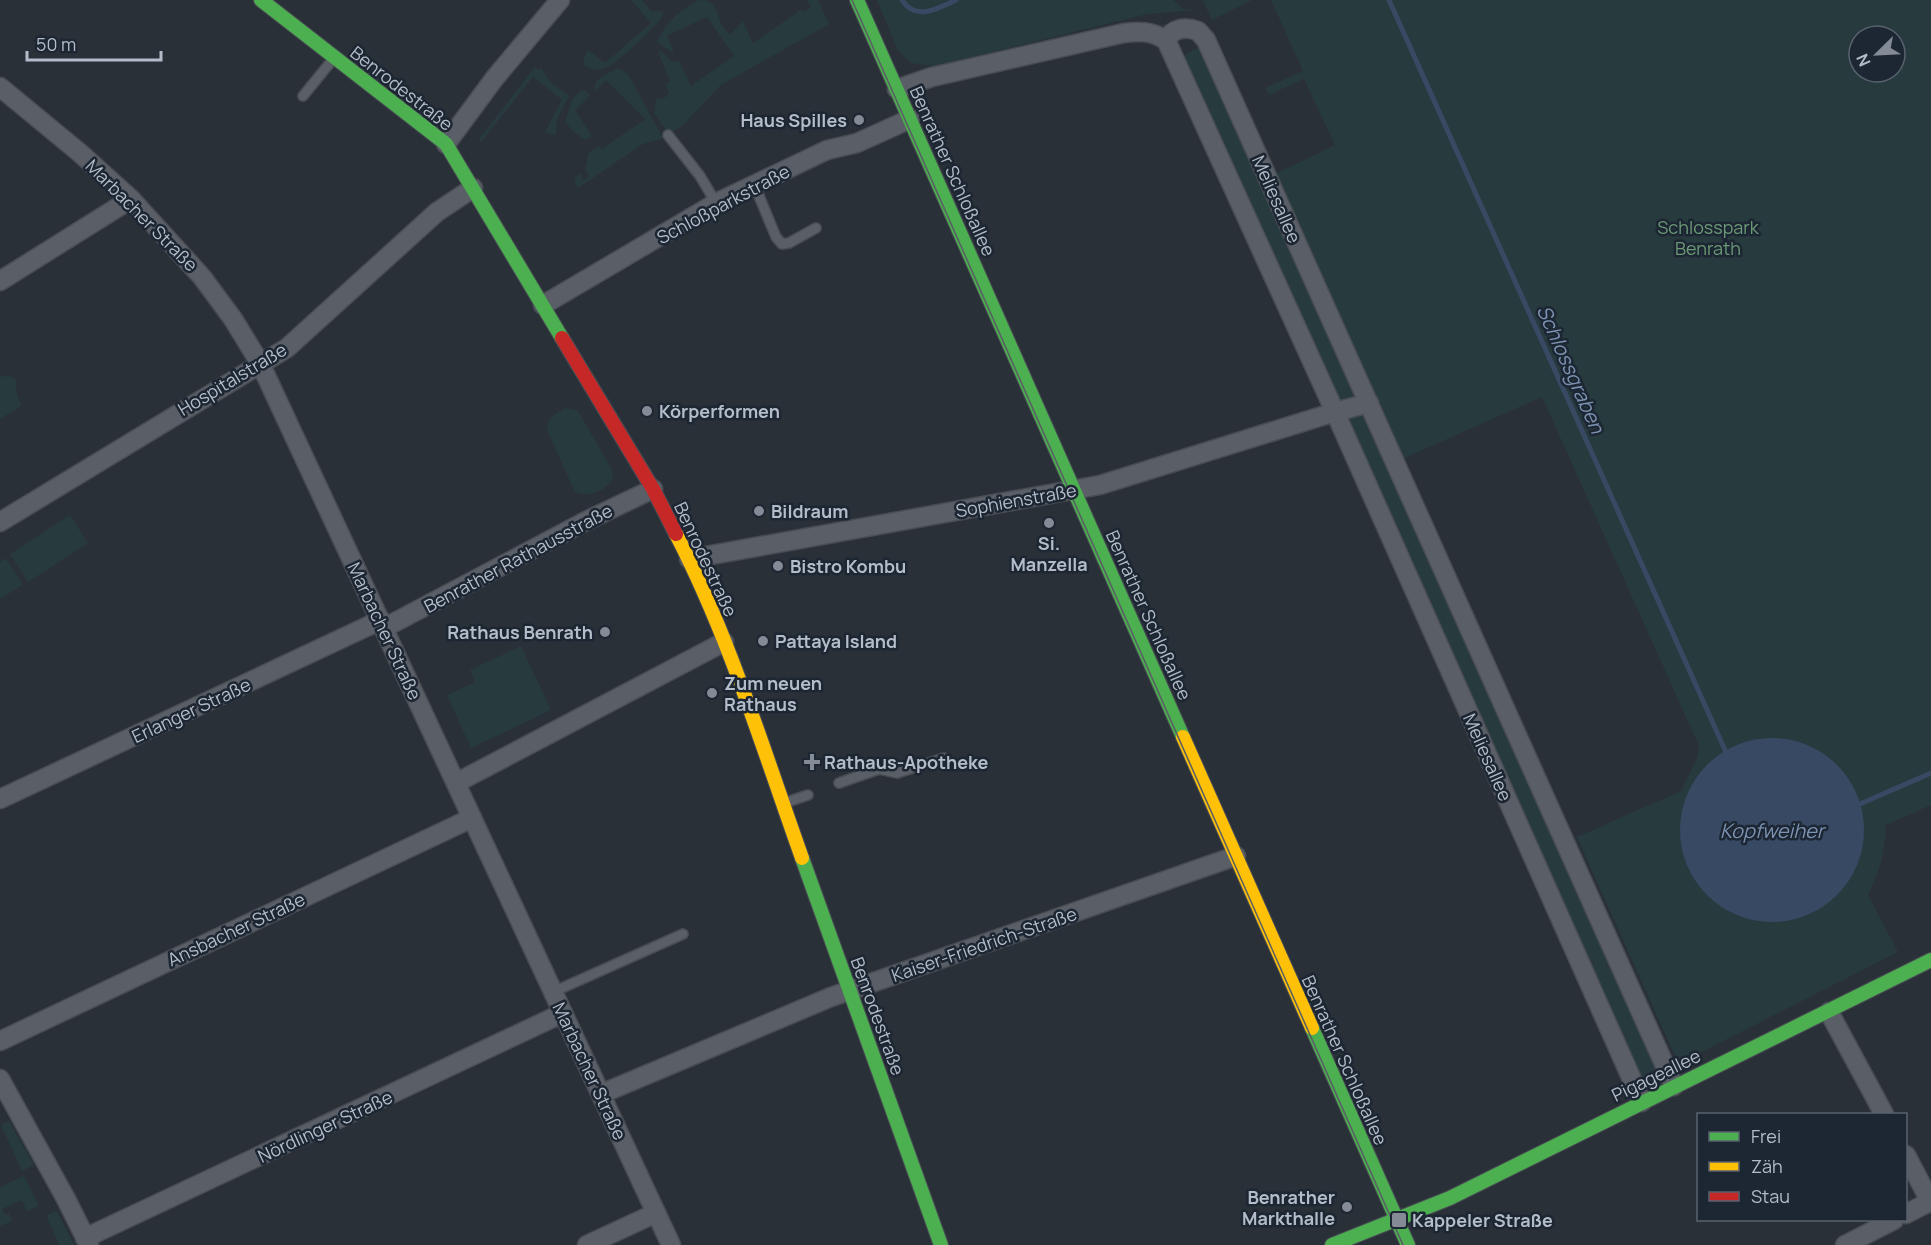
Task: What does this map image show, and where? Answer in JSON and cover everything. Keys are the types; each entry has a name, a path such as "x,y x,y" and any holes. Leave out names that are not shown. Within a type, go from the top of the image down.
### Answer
{"street":[{"name":"Benrodestraße","path":"261,0 446,144 653,489 689,559 724,642 941,1245"},
{"path":"446,144 494,79 560,0"},
{"name":"Benrather Schloßallee","path":"857,0 1408,1245"},
{"name":"Meliesallee","path":"1642,1102 1335,412 1166,40 1170,33 1179,28 1198,31 1206,40 1674,1086"},
{"path":"897,89 925,79 1124,33 1145,31 1166,40"},
{"name":"Marbacher Straße","path":"0,87 72,146 131,199 202,277 233,319 260,363 671,1245"},
{"name":"Schloßparkstraße","path":"543,305 716,203 827,150 857,142 910,119"},
{"name":"Hospitalstraße","path":"0,522 286,348 436,212 473,188"},
{"path":"0,281 131,199"},
{"path":"1335,412 1369,403"},
{"name":"Sophienstraße","path":"689,559 1100,485 1335,412"},
{"name":"Benrather Rathausstraße","path":"382,624 653,489"},
{"name":"Erlanger Straße","path":"0,799 382,624"},
{"path":"456,783 724,642"},
{"name":"Ansbacher Straße","path":"0,1041 472,818"},
{"name":"Kaiser-Friedrich-Straße","path":"601,1094 850,991 1236,856"},
{"name":"Pigageallee","path":"1397,1220 1450,1198 1931,960"},
{"path":"1829,1012 1883,1113"},
{"name":"Nördlinger Straße","path":"87,1241 563,1013"},
{"path":"0,1079 87,1241"},
{"path":"1907,1159 1931,1202 1907,1213"},
{"path":"587,1245 656,1213"},
{"path":"1332,1245 1397,1220"},
{"path":"1845,1245 1892,1221"}],"lane":[{"path":"303,96 334,58"},
{"path":"668,135 700,176 716,203"},
{"path":"754,184 776,237 782,244 789,243 816,228"},
{"path":"839,783 879,769 897,773 944,758"},
{"path":"782,804 808,795"},
{"path":"554,992 683,934"}],"green space":[{"path":"631,0 642,0 651,11 662,11 663,15 635,45 609,66 598,70 585,66 583,60 588,50 605,63 651,23"},
{"path":"699,0 712,4 725,30 731,34 743,21 753,43 802,9 804,12 811,7 807,0 818,0 829,24 721,85 682,126 669,134 654,113 657,97 662,99 667,96 669,92 665,84 670,82 658,52 661,51 672,62 679,61 691,86 734,56 707,17 667,36 674,52 657,42 674,17"},
{"path":"877,0 1173,0 1183,9 1196,10 1147,14 935,66 911,63 897,49"},
{"path":"1252,0 1212,20 1203,1"},
{"name":"Schlosspark Benrath","path":"1271,0 1931,0 1931,805 1886,825 1881,861 1868,895 1898,952 1688,1059 1679,1059 1675,1056 1577,837 1681,791 1698,756 1699,746 1542,397 1398,461 1271,176 1335,145 1304,79 1269,95 1265,88 1303,71"},
{"path":"1201,49 1663,1078 1646,1090 1184,59 1187,53"},
{"path":"535,67 539,70 541,68 551,83 569,96 557,119 556,133 554,135 545,132 562,100 533,77 481,142 479,139"},
{"path":"618,68 628,74 663,138 643,144 578,188 575,179 579,173 584,180 589,176 585,169 589,152 599,146 602,149 645,119 606,80 595,91 596,82 602,76"},
{"path":"585,90 590,95 575,110 592,136 585,140 565,122 572,100 580,91"},
{"path":"9,375 16,380 16,391 21,406 0,419 0,377"},
{"path":"565,408 578,411 613,472 610,483 600,491 586,494 575,492 547,430 550,419"},
{"path":"70,515 88,543 28,582 10,554"},
{"path":"6,558 23,585 0,599 0,562"},
{"path":"521,646 551,710 471,748 447,695 475,682 470,670"},
{"path":"9,1121 34,1165 22,1171 1,1125"},
{"path":"24,1176 39,1206 27,1211 22,1200 2,1209 5,1215 9,1213 12,1221 0,1226 0,1187"},
{"path":"57,1211 74,1245 59,1245 46,1215"}],"water":[{"name":"Kopfweiher","path":"1772,738 1807,745 1823,753 1837,765 1849,779 1857,795 1864,830 1857,865 1849,881 1837,895 1823,907 1807,915 1772,922 1737,915 1721,907 1707,895 1695,881 1687,865 1680,830 1687,795 1695,779 1707,765 1721,753 1737,745"}],"waterway":[{"name":"Schlossgraben","path":"902,0 908,7 920,12 935,9 956,0"},
{"name":"Schlossgraben","path":"1389,0 1725,750"},
{"path":"1860,804 1931,773"}],"tram line":[{"path":"852,0 1403,1245"}],"traffic: fast":[{"path":"261,0 446,144 562,338"},
{"path":"857,0 1183,737"},
{"path":"802,858 941,1245"},
{"path":"1332,1245 1450,1198 1931,960"},
{"path":"1312,1028 1408,1245"}],"traffic: slow":[{"path":"676,534 713,612 729,653 802,858"},
{"path":"1183,737 1312,1028"}],"traffic: jam":[{"path":"562,338 653,489 676,534"}],"place":[{"name":"Haus Spilles","path":"859,120"},
{"name":"Körperformen","path":"647,411"},
{"name":"Bildraum","path":"759,511"},
{"name":"Si. Manzella","path":"1049,523"},
{"name":"Bistro Kombu","path":"778,566"},
{"name":"Rathaus Benrath","path":"605,632"},
{"name":"Pattaya Island","path":"763,641"},
{"name":"Zum neuen Rathaus","path":"712,693"},
{"name":"Rathaus-Apotheke","path":"812,762"},
{"name":"Benrather Markthalle","path":"1347,1207"},
{"name":"Kappeler Straße","path":"1399,1220"}]}
